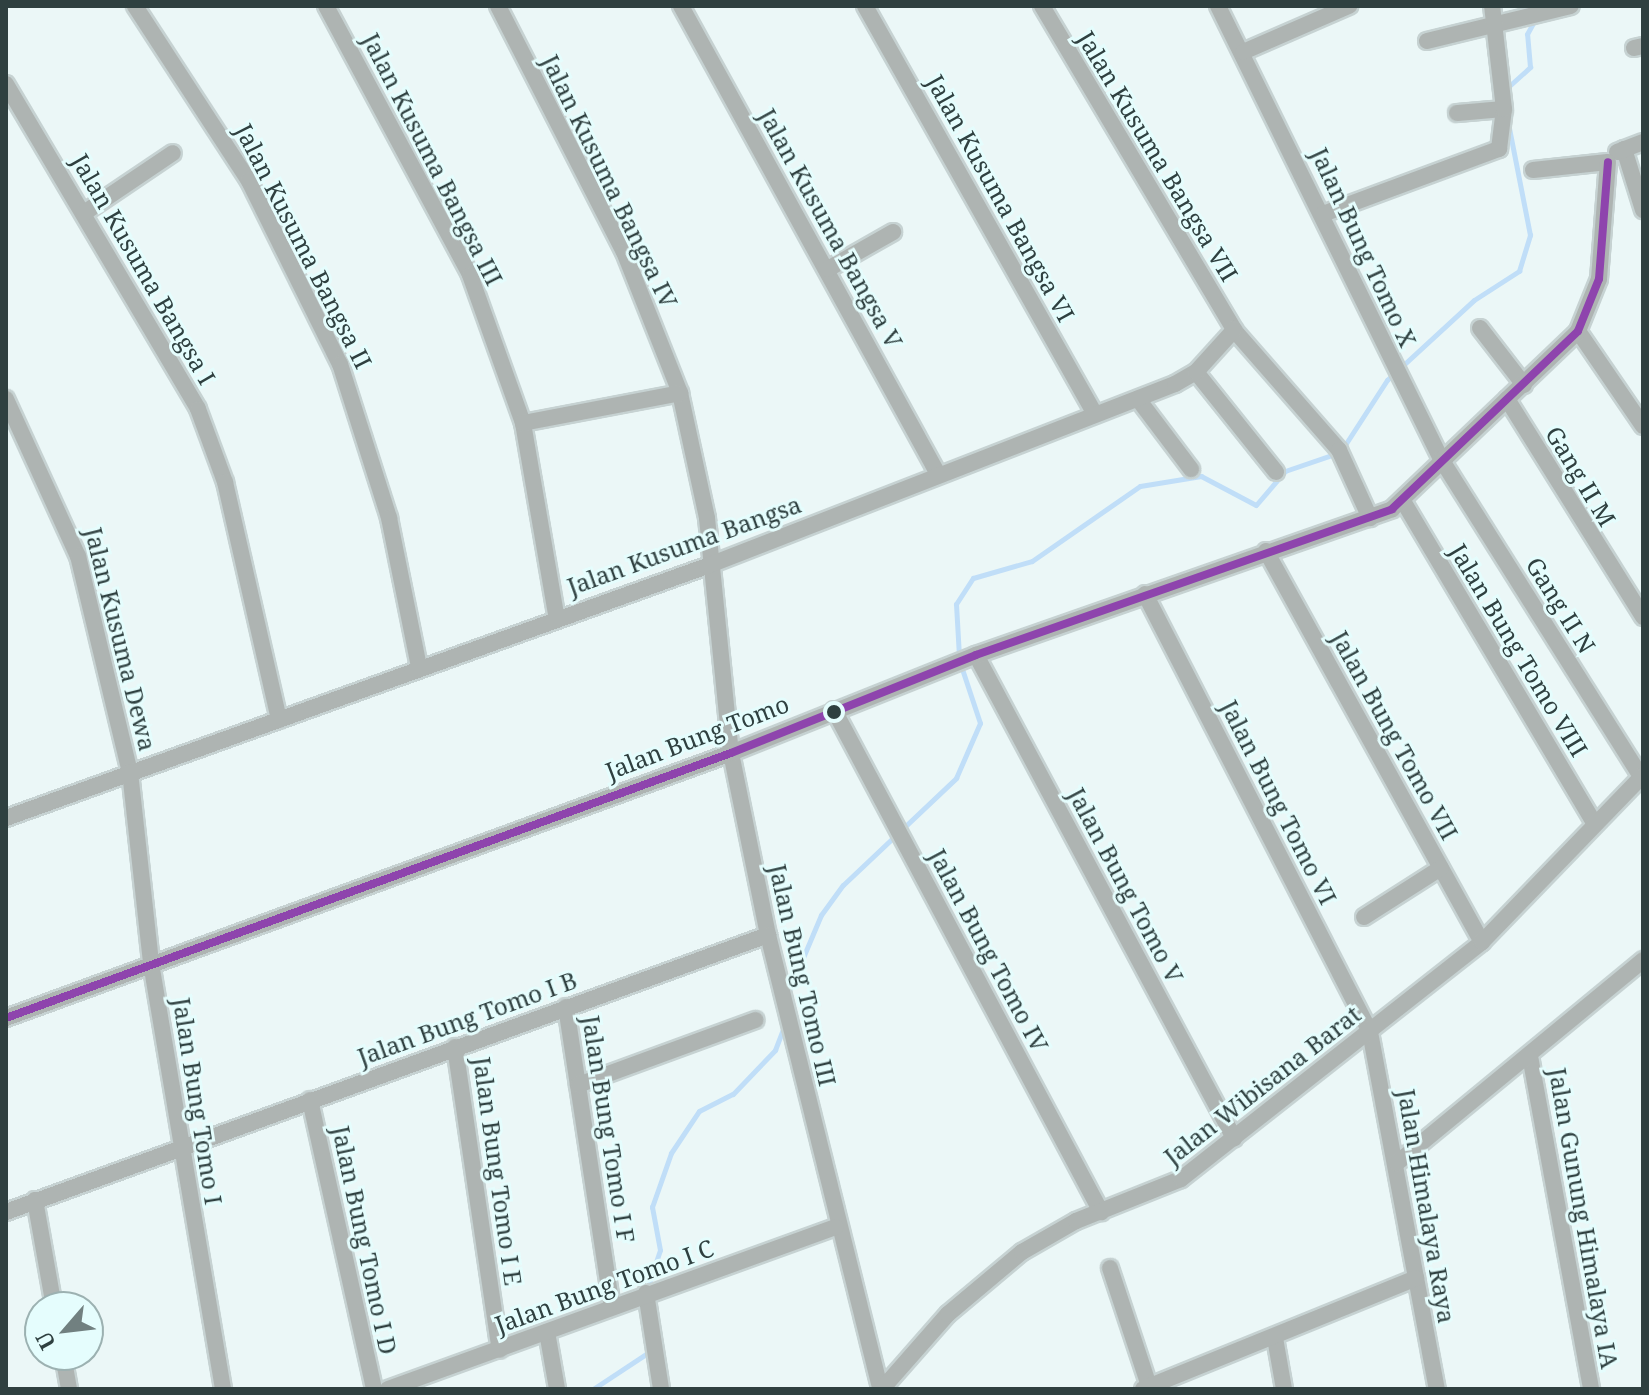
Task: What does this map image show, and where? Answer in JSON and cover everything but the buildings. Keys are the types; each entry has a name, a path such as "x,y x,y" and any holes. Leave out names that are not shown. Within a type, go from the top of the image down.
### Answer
{"street":[{"name":"Jalan Kusuma Bangsa II","path":"135,6 249,181 340,364 389,518 419,667"},
{"name":"Jalan Kusuma Bangsa III","path":"326,6 470,275 523,423 556,615"},
{"name":"Jalan Kusuma Bangsa IV","path":"498,6 624,252 680,393 707,518 707,566"},
{"name":"Jalan Kusuma Bangsa V","path":"681,6 938,474"},
{"name":"Jalan Kusuma Bangsa VI","path":"865,6 1095,414"},
{"name":"Jalan Kusuma Bangsa VII","path":"1042,6 1234,330 1342,455 1370,518"},
{"name":"Jalan Bung Tomo X","path":"1218,6 1441,459"},
{"path":"1243,52 1349,6"},
{"path":"1427,41 1493,14 1571,6"},
{"path":"1323,214 1486,158 1503,137 1504,109 1493,14"},
{"name":"Jalan Kusuma Bangsa I","path":"6,84 198,409 225,482 279,720"},
{"path":"1457,113 1504,109"},
{"path":"1533,170 1608,162 1624,149 1643,142"},
{"path":"1624,149 1643,210"},
{"path":"84,213 173,153"},
{"path":"1403,501 1441,459 1524,385 1578,331 1599,279 1608,162"},
{"path":"828,269 893,232"},
{"path":"1480,328 1524,385"},
{"name":"Jalan Kusuma Bangsa","path":"130,772 279,720 556,615 707,566 1138,399 1196,372 1234,330"},
{"path":"1578,331 1643,426"},
{"path":"1196,372 1276,472"},
{"path":"523,423 680,393"},
{"name":"Jalan Kusuma Dewa","path":"6,399 78,556 130,772 6,818"},
{"path":"1138,399 1191,469"},
{"name":"Gang II M","path":"1507,399 1643,617"},
{"name":"Gang II N","path":"1441,459 1642,776"},
{"name":"Jalan Bung Tomo","path":"6,1018 731,753 976,655 1266,551 1370,518 1403,501"},
{"name":"Jalan Bung Tomo VIII","path":"1403,501 1594,823"},
{"name":"Jalan Bung Tomo VII","path":"1266,551 1482,942"},
{"name":"Jalan Bung Tomo III","path":"707,566 731,753 768,935 836,1227 881,1389"},
{"name":"Jalan Bung Tomo VI","path":"1145,594 1370,1032"},
{"name":"Jalan Bung Tomo V","path":"976,655 1234,1138"},
{"name":"Jalan Bung Tomo IV","path":"834,710 1101,1212"},
{"name":"Jalan Bung Tomo I","path":"130,772 151,963 223,1389"},
{"name":"Jalan Wibisana Barat","path":"881,1389 993,1275 1044,1237 1101,1212 1149,1197 1234,1138 1482,942 1642,776"},
{"path":"1364,917 1441,868"},
{"name":"Jalan Bung Tomo I B","path":"6,1212 181,1143 310,1100 768,935"},
{"path":"1397,1163 1643,960"},
{"name":"Jalan Bung Tomo I F","path":"566,1007 612,1306"},
{"path":"578,1085 756,1020"},
{"name":"Jalan Himalaya Raya","path":"1370,1032 1437,1389"},
{"name":"Jalan Bung Tomo I E","path":"455,1047 500,1350"},
{"name":"Jalan Gunung Himalaya IA","path":"1530,1056 1591,1389"},
{"name":"Jalan Bung Tomo I D","path":"310,1100 374,1389"},
{"path":"35,1200 51,1291"},
{"name":"Jalan Bung Tomo I C","path":"388,1389 500,1350 646,1293 836,1227"},
{"path":"1110,1268 1146,1387 1275,1338 1416,1278"},
{"path":"646,1293 661,1389"},
{"path":"547,1332 557,1389"},
{"path":"1275,1338 1284,1389"}],"waterway":[{"path":"1508,87 1530,67 1527,34 1536,18"},
{"path":"1343,448 1387,380 1474,300 1519,271 1530,235 1509,128"},
{"path":"959,656 956,604 973,578 1032,561 1140,486 1201,476 1256,505 1285,471 1335,454"},
{"path":"788,993 821,915 843,885 956,778 980,723 961,666"},
{"path":"646,1292 660,1250 652,1207 671,1153 699,1111 733,1094 775,1050 784,1026"},
{"path":"593,1389 652,1350"}],"transit line":[{"path":"6,1018 731,753 976,655 1392,509 1578,331 1599,279 1608,162"}]}
